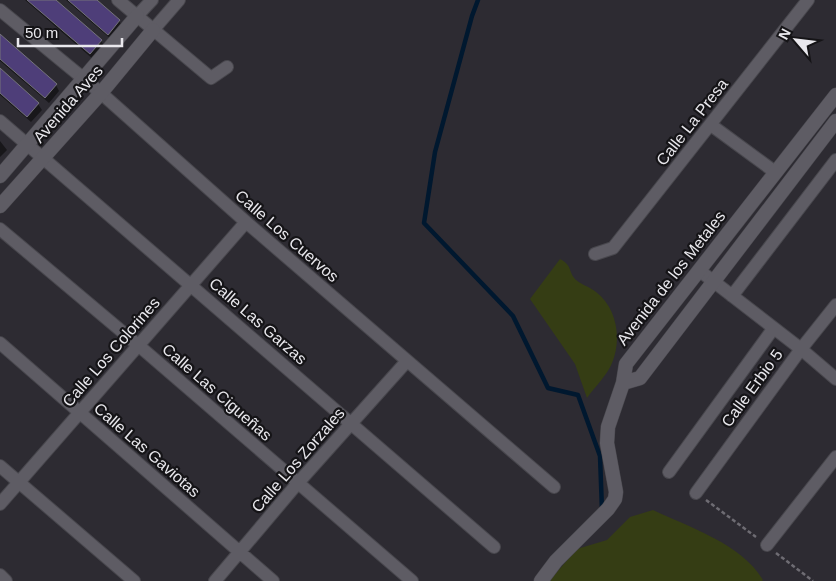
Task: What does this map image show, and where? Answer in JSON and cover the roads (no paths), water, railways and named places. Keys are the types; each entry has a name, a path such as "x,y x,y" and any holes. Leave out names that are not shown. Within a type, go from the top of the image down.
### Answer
{"street":[{"path":"118,0 211,78 227,67"},
{"name":"Avenida Aves","path":"0,176 152,0"},
{"name":"Avenida Aves","path":"0,206 44,158 179,0"},
{"name":"Calle La Presa","path":"595,254 613,248 808,0"},
{"name":"Calle Los Cuervos","path":"0,10 100,93 246,222 554,486"},
{"name":"Avenida de los Metales","path":"541,581 556,561 608,509 614,499 616,492 607,443 608,427 623,383 626,364 836,95"},
{"name":"Calle Las Garzas","path":"0,120 494,547"},
{"path":"623,383 640,378 836,121"},
{"path":"711,125 775,172"},
{"path":"732,296 836,160"},
{"name":"Calle Los Colorines","path":"0,504 246,222"},
{"name":"Calle Las Cigueñas","path":"0,229 412,581"},
{"path":"700,271 801,349 836,379"},
{"name":"Calle Erbio 5","path":"696,492 801,349 836,305"},
{"path":"669,472 773,328"},
{"name":"Calle Las Gaviotas","path":"0,343 273,581"},
{"name":"Calle Los Zorzales","path":"215,581 297,484 407,361"},
{"path":"767,545 836,457"},
{"path":"0,466 134,581"},
{"path":"0,576 6,581"}],"waterway":[{"path":"478,0 435,152 424,223 513,316 548,388 578,395 600,456 602,510"}]}
